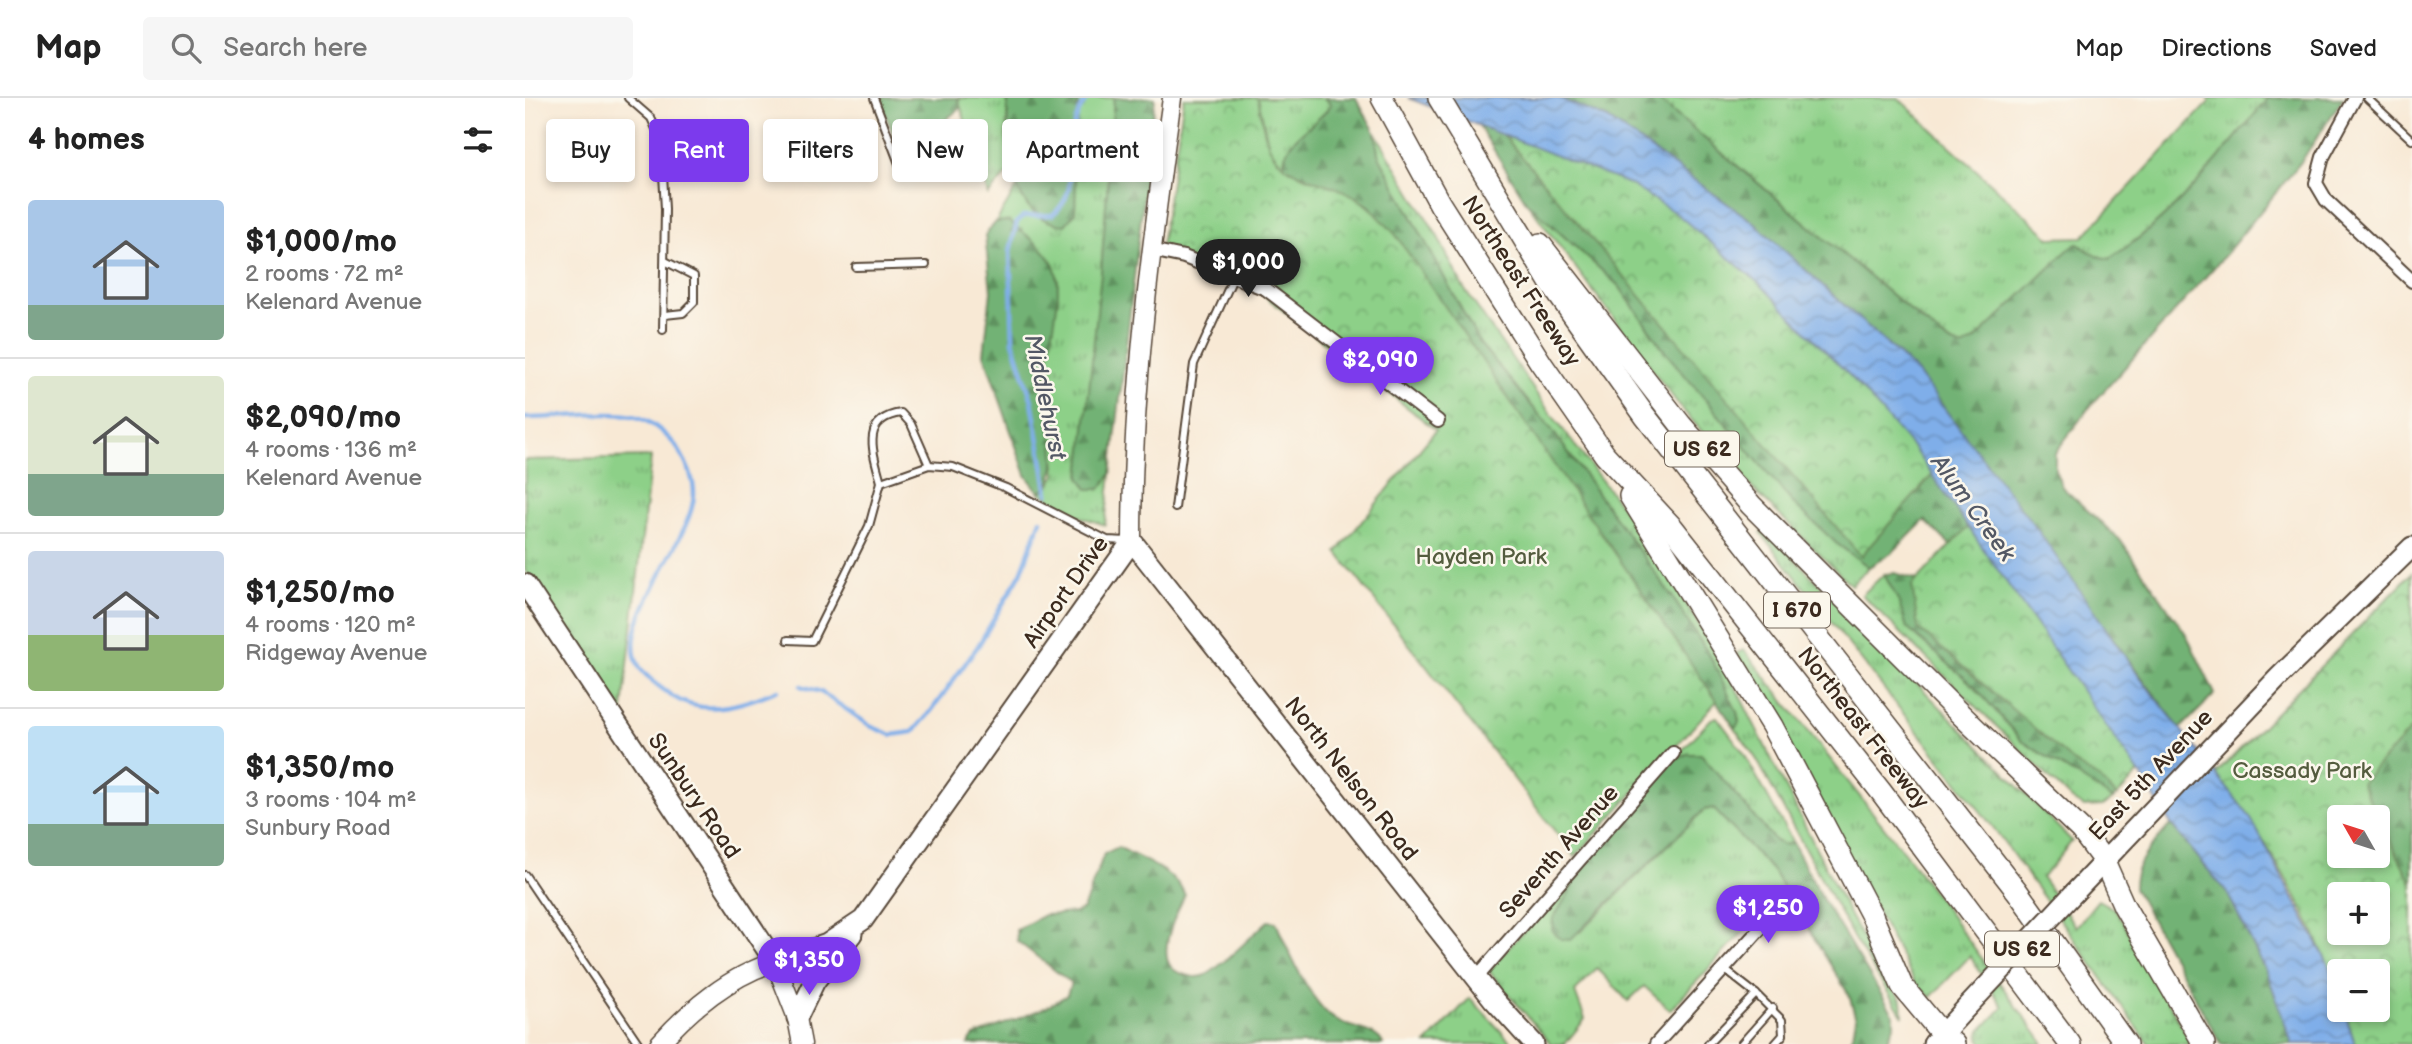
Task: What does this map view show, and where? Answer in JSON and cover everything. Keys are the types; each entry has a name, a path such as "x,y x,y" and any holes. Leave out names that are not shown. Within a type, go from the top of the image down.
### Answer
{"highway":[{"name":"Northeast Freeway","path":"1382,98 1417,164 1541,363 1605,455 1673,528 1874,782 2070,1044"},
{"name":"Northeast Freeway","path":"1439,98 1551,284 1645,416 2008,880 2126,1044"},
{"name":"US 62","path":"1481,168 1681,425 1751,505 1952,706 2081,830 2104,861"},
{"name":"US 62","path":"1605,455 1772,726 1873,918 1902,986 1943,1041"},
{"path":"2104,861 2124,906 2204,1044"}],"main road":[{"name":"Airport Drive","path":"775,962 827,944 863,920 1132,541 1132,449 1151,250 1172,98"},
{"name":"North Nelson Road","path":"1132,541 1477,977 1534,1044"},
{"name":"East 5th Avenue","path":"1943,1041 1968,1006 2130,832 2248,708 2412,547"},
{"name":"Sunbury Road","path":"525,584 775,962 797,1018 802,1044"},
{"path":"797,1018 815,981 863,920"},
{"path":"659,1044 685,1016 753,969 775,962"}],"street":[{"path":"2355,98 2323,157 2316,183 2326,200 2412,281"},
{"path":"1151,250 1184,257 1235,274 1266,289 1439,421"},
{"name":"Seventh Avenue","path":"1477,977 1673,753"},
{"path":"1656,1044 1787,899"}],"lane":[{"path":"874,98 892,145"},
{"path":"2367,98 2412,140"},
{"path":"632,99 651,118 661,140 665,261 663,330"},
{"path":"665,261 694,276 694,302 683,313 665,315"},
{"path":"856,267 926,265"},
{"path":"1175,508 1194,364 1235,274"},
{"path":"789,640 812,641 869,526 881,482 872,432 877,421 887,415 901,413 911,424 929,465"},
{"path":"881,482 929,465 953,467 1006,488 1107,540 1132,541"},
{"path":"525,875 639,1044"},
{"path":"1724,969 1773,1008 1784,1027 1783,1035 1775,1044"},
{"path":"1708,1044 1756,994"},
{"path":"1741,1044 1773,1008"}],"green space":[{"path":"879,98 958,98 960,108 946,119 892,119 892,131"},
{"path":"958,98 1008,98 1007,119 1002,119 1002,179 988,195 984,182 988,182 988,119 964,119"},
{"path":"1008,98 1078,98 1077,119 1008,119"},
{"path":"1078,98 1114,98 1112,119 1077,119"},
{"path":"1114,98 1155,98 1153,119 1112,119"},
{"name":"Hayden Park","path":"1184,98 1258,98 1267,141 1283,164 1302,176 1360,200 1395,234 1717,701 1575,857 1337,552 1436,430 1258,291 1203,265 1159,258"},
{"path":"1258,98 1324,98 1331,105 1294,140 1285,156 1284,166 1269,147"},
{"path":"1324,98 1356,98 1375,132 1378,154 1480,344 1552,430 1673,598 1711,658 1737,712 1739,722 1735,728 1370,206 1284,166 1285,156 1294,140 1331,105"},
{"path":"1472,98 1647,167 1942,464 1861,556"},
{"path":"1559,98 1656,98 1947,341 1963,347 1974,341 2071,247 2077,244 2097,256 2109,259 2154,226 2195,186 2268,98 2343,98 2301,162 2225,255 2088,409 2055,453 2055,470 2062,487 2120,540 2186,634 2215,694 2180,729 1913,368 1752,221 1608,119"},
{"path":"1656,98 1898,98 2050,238 2083,237 2210,101 2208,98 2268,98 2195,186 2154,226 2109,259 2097,256 2078,244 1974,341 1963,347 1947,341"},
{"path":"1477,123 1629,184 1914,449 2139,773 2113,799 2022,741 1974,686 1907,628 1898,600 1884,574 1895,573 1922,581 1954,549 1925,520 1893,552 1869,567 1836,543 1792,502 1666,353 1619,286 1527,203"},
{"path":"1375,132 1438,237 1463,287 1543,403 1652,547 1733,682 1851,918 1893,990 1902,1000 1903,1016 1854,939 1757,760 1735,728 1739,722 1737,712 1711,658 1673,598 1552,430 1480,344 1378,154"},
{"path":"1016,182 1076,182 1075,213 1065,225 1046,220 1031,210"},
{"path":"1076,182 1108,182 1101,273 1099,489 1111,474 1105,525 1075,515 1039,492 1048,488 1056,475 1045,391 1058,280 1009,221 996,222 1017,187 1028,207 1075,213"},
{"path":"1108,182 1145,182 1111,474 1100,489 1088,489 1080,477"},
{"path":"1527,203 1619,286 1666,353 1836,543 1869,567 1851,585 1752,488 1682,409"},
{"path":"1009,221 1046,253 1057,278 1056,310 1045,379 1054,462 1048,485 1039,492 1026,475 984,354 991,291 985,235 996,222"},
{"path":"651,457 622,718 525,570 525,460"},
{"path":"1980,515 2155,756 2117,796 1918,628 1912,585"},
{"path":"1765,529 2072,841 2042,878 2076,927 2098,900 2116,910 2192,1044 2149,1044 1996,831 1761,533"},
{"path":"2412,573 2412,907 2391,851 2391,805 2333,805 2216,774"},
{"name":"Cassady Park","path":"2412,573 2412,728 2361,783 2372,805 2327,805 2327,868 2391,868 2391,842 2412,884 2412,1044 2355,1044 2348,1022 2390,1022 2390,959 2327,959 2327,961 2287,881 2216,774"},
{"path":"1884,574 1899,600 1907,628 1974,686 2022,741 2113,799 2103,806 2084,807 2072,800 1862,595"},
{"path":"1744,650 1914,865 2044,1044 1983,1044 1979,1038 1981,1030 2003,1007 1970,956 1931,997 1917,986 1737,653"},
{"path":"1717,717 1743,752 1793,843 1784,845 1775,841 1701,755 1673,760 1711,719"},
{"path":"1687,754 1701,754 1775,841 1784,845 1793,843 1823,900 1894,1015 1894,1026 1886,1044 1847,1044 1853,1034 1856,1019 1849,995 1773,871 1713,808 1704,810 1570,940 1561,939 1552,931 1553,919 1588,861 1673,760"},
{"path":"1713,808 1773,871 1783,889 1670,1010 1644,986 1628,1001 1597,968 1575,992 1585,1019 1565,1044 1551,1044 1488,970 1588,861 1553,919 1580,932 1704,810"},
{"path":"2171,824 2228,894 2269,978 2292,1044 2221,1044 2134,888 2141,861"},
{"path":"1118,847 1174,879 1185,895 1168,937 1167,959 1172,968 1189,976 1206,975 1229,958 1268,921 1276,922 1301,976 1327,1013 1342,1023 1375,1035 1383,1044 968,1044 974,1036 1047,1007 1067,995 1071,983 1017,941 1016,930 1044,915 1075,913 1083,909 1104,854"},
{"path":"1470,998 1513,1044 1426,1044"}],"water":[{"name":"Alum Creek","path":"1408,98 1559,98 1608,119 1752,221 1913,368 2037,529 2141,679 2250,817 2327,961 2327,1022 2348,1022 2355,1044 2292,1044 2269,978 2228,894 2171,824 2139,773 1914,449 1853,379 1761,285 1677,214 1629,184"}],"waterway":[{"name":"Middlehurst","path":"1048,494 1032,401 1013,341 1010,251 1017,222 1023,216 1052,215 1063,204 1071,176 1074,129 1078,113 1088,98"},
{"name":"Middlehurst","path":"525,418 626,415 649,422 673,443 688,468 694,494 681,535 656,582 636,629 634,650 640,668 672,696 698,706 739,704 778,690"},
{"name":"Middlehurst","path":"801,686 821,692 872,727 892,735 913,732 978,646 1021,573 1041,520"}]}
